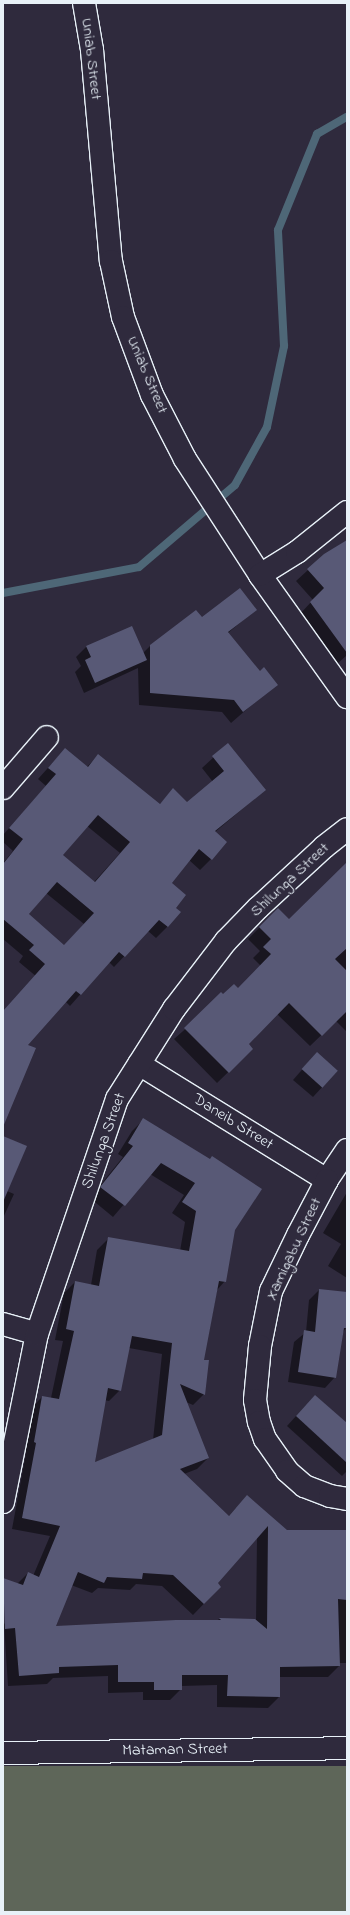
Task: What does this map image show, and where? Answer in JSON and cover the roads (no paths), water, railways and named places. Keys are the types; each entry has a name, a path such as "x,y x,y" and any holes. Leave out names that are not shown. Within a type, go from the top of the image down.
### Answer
{"street":[{"name":"Uniab Street","path":"84,3 92,50 111,261 123,317 152,395 185,459 260,575 347,697"},
{"path":"260,575 297,552 347,512"},
{"path":"3,788 47,737"},
{"name":"Shilunga Street","path":"3,1502 37,1334 116,1099 174,1009 226,941 263,903 324,847 347,829"},
{"name":"Daneib Street","path":"139,1064 327,1180"},
{"name":"Xamigabu Street","path":"347,1150 327,1180 271,1291 260,1346 255,1400 259,1422 265,1439 286,1471 304,1486 330,1496 347,1499"},
{"path":"3,1324 37,1334"},
{"name":"Mataman Street","path":"3,1753 347,1748"}],"waterway":[{"path":"3,593 139,567 235,485 267,427 284,346 278,230 317,134 347,117"}]}
